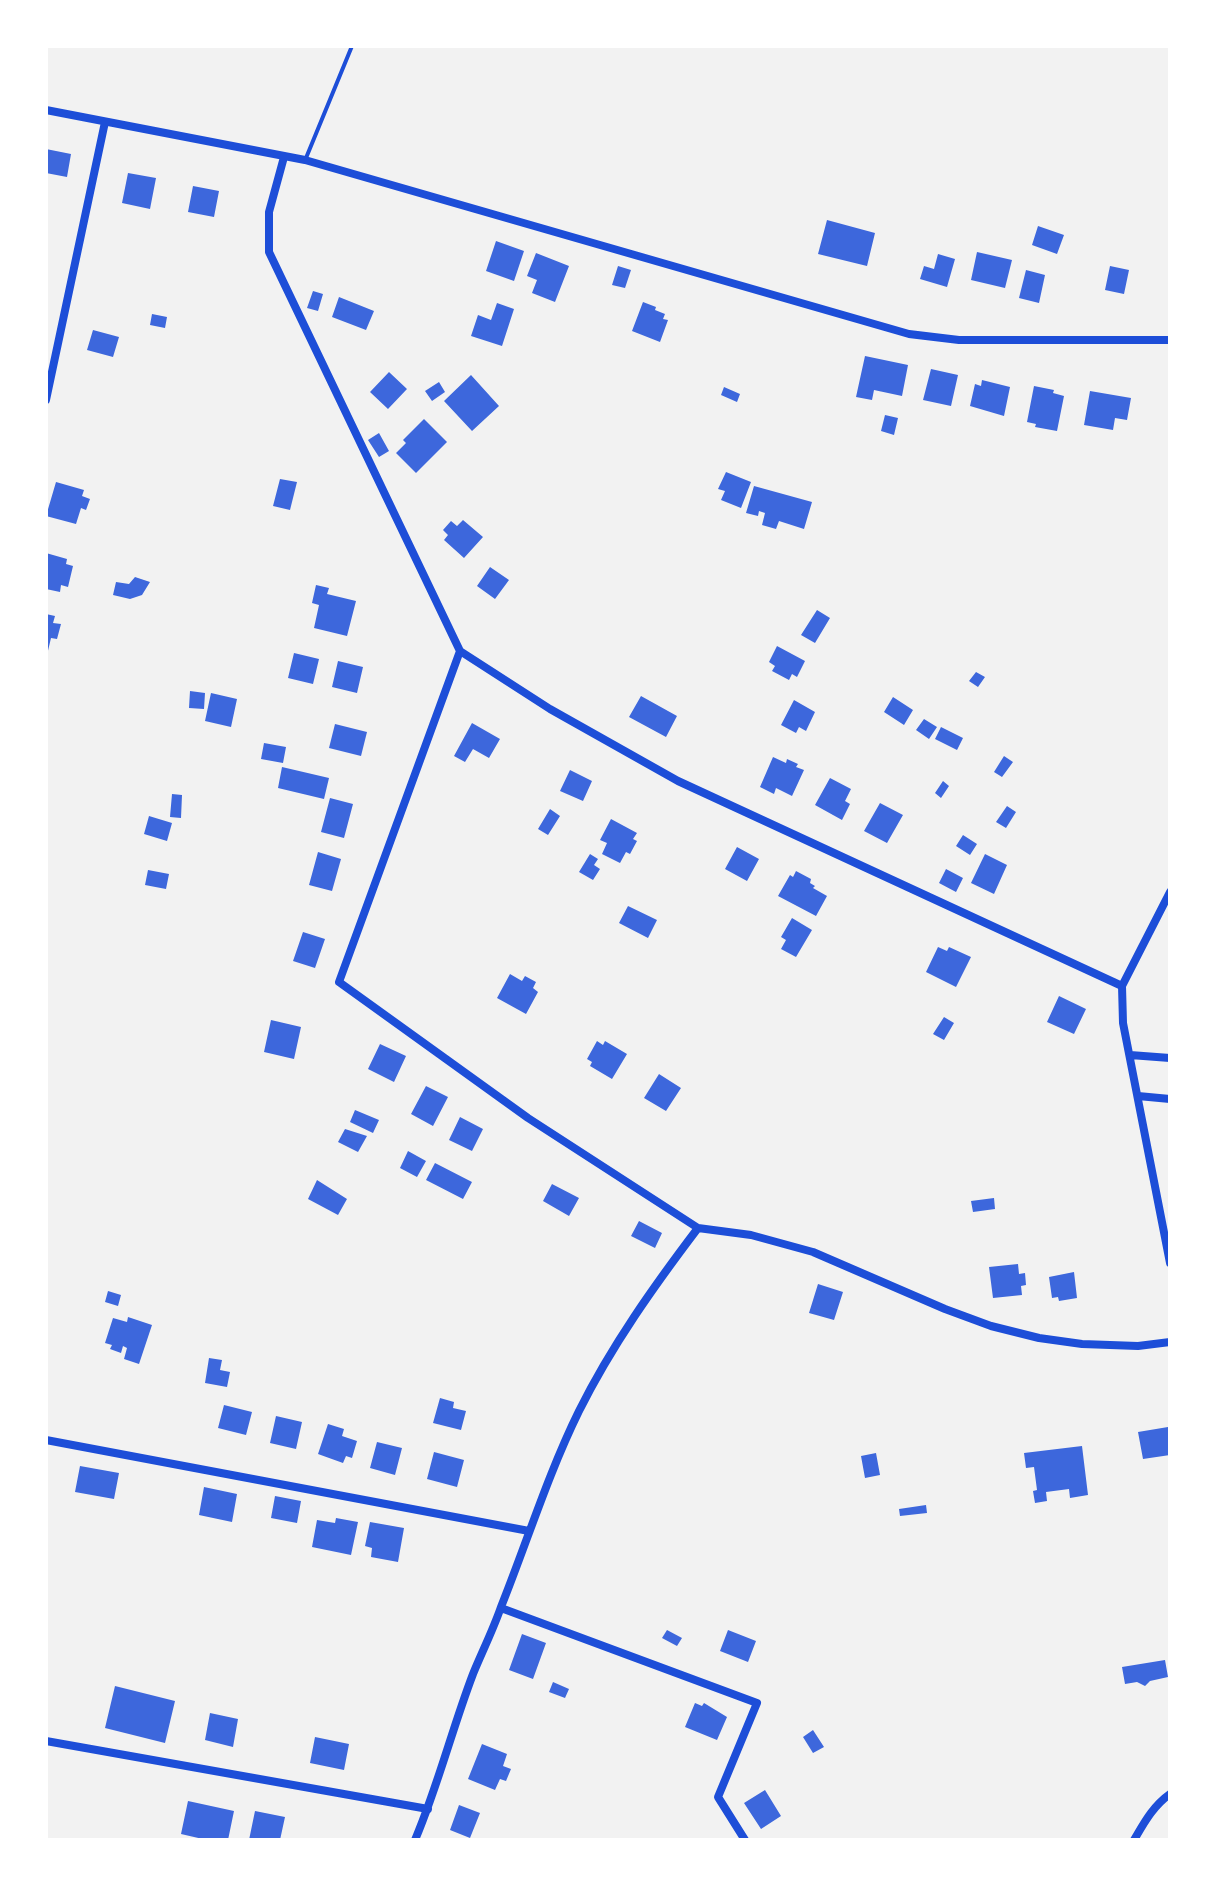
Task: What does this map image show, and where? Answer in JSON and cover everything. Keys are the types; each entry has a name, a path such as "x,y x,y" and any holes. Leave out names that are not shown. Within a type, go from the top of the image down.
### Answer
{"street":[{"path":"46,110 305,160 909,334 959,340 1170,340"},
{"path":"46,400 105,122"},
{"path":"284,157 269,212 269,252 460,651 573,723 678,781 1122,986"},
{"path":"460,651 339,982 528,1118 698,1228 751,1235 813,1252 968,1317 1039,1338 1082,1344 1138,1346 1170,1342"},
{"path":"1170,892 1122,986 1123,1023 1170,1263"},
{"path":"1130,1055 1170,1058"},
{"path":"1138,1096 1170,1099"},
{"path":"415,1840 472,1675 567,1436 612,1351 659,1279 698,1228"},
{"path":"46,1440 529,1531"},
{"path":"501,1608 757,1703 718,1797 745,1840"},
{"path":"46,1741 428,1809"},
{"path":"1134,1840 1150,1813 1170,1794"}],"lane":[{"path":"305,160 352,46"}],"building":[{"path":"46,149 71,154 67,177 46,173"},
{"path":"128,173 156,178 150,209 122,203"},
{"path":"193,186 219,191 214,217 188,212"},
{"path":"827,220 875,233 867,266 818,254"},
{"path":"1038,226 1064,235 1057,254 1032,245"},
{"path":"496,241 524,251 514,281 486,271"},
{"path":"977,252 1012,260 1005,288 971,280"},
{"path":"536,253 569,266 555,302 532,293 537,280 527,276"},
{"path":"938,254 955,259 947,287 920,279 924,266 934,269"},
{"path":"618,266 631,270 625,288 612,285"},
{"path":"1110,266 1129,270 1124,294 1105,290"},
{"path":"1026,270 1045,275 1039,303 1019,298"},
{"path":"313,291 323,294 318,311 307,308"},
{"path":"339,297 374,311 366,330 332,317"},
{"path":"643,302 656,307 655,310 665,314 663,319 668,320 660,342 632,331"},
{"path":"497,303 514,309 502,346 471,336 478,315 491,320"},
{"path":"152,314 167,317 165,328 150,325"},
{"path":"93,330 119,337 113,357 87,350"},
{"path":"865,356 908,365 902,396 874,390 872,400 856,397"},
{"path":"931,369 958,375 951,406 923,400"},
{"path":"389,372 407,389 388,409 370,392"},
{"path":"471,375 499,406 472,431 444,401"},
{"path":"982,380 1010,387 1004,416 970,406 975,384 981,386"},
{"path":"439,382 445,392 432,401 425,391"},
{"path":"1034,386 1054,390 1053,393 1064,396 1057,431 1035,427 1036,424 1027,422"},
{"path":"724,387 740,394 737,402 721,395"},
{"path":"1090,391 1131,398 1127,420 1115,418 1113,430 1084,425"},
{"path":"885,415 898,418 894,435 881,431"},
{"path":"424,419 447,442 416,473 396,453 406,443 403,440"},
{"path":"379,433 389,451 379,457 368,440"},
{"path":"726,472 751,482 741,508 721,500 725,491 718,489"},
{"path":"280,479 297,482 290,510 273,506"},
{"path":"56,482 84,490 82,496 90,499 86,510 81,508 76,524 46,516"},
{"path":"754,486 812,502 804,529 779,521 776,529 762,525 765,513 759,511 758,516 746,513"},
{"path":"463,520 483,537 464,558 444,540 448,535 443,530 451,521 457,526"},
{"path":"46,553 67,559 66,564 73,566 68,587 61,585 60,592 46,589"},
{"path":"490,567 509,580 495,599 477,586"},
{"path":"135,577 150,582 142,595 130,599 113,595 116,582 129,584"},
{"path":"316,585 329,588 327,594 356,601 347,636 314,628 319,605 312,603"},
{"path":"817,610 830,618 815,643 801,635"},
{"path":"46,614 55,616 53,623 61,624 57,639 51,638 47,655"},
{"path":"777,646 805,661 797,677 792,674 789,680 772,671 775,666 769,662"},
{"path":"294,653 319,659 313,684 288,678"},
{"path":"338,661 363,667 357,693 332,687"},
{"path":"976,672 985,677 978,687 969,681"},
{"path":"190,691 205,693 204,709 189,708"},
{"path":"211,693 237,699 231,727 205,721"},
{"path":"641,696 677,716 666,737 629,717"},
{"path":"893,697 913,710 904,725 884,712"},
{"path":"794,700 815,712 806,731 799,727 796,733 781,725"},
{"path":"924,719 937,727 929,739 916,730"},
{"path":"472,723 500,739 489,758 473,749 465,762 454,756"},
{"path":"335,724 367,732 361,756 329,748"},
{"path":"941,727 963,738 957,750 935,739"},
{"path":"264,743 286,747 283,763 261,759"},
{"path":"1004,756 1013,762 1002,777 994,772"},
{"path":"773,757 786,763 787,759 804,770 792,796 776,788 774,794 760,787"},
{"path":"282,767 329,778 324,799 278,788"},
{"path":"570,770 592,781 583,801 560,791"},
{"path":"830,778 851,789 845,801 850,804 842,820 815,805"},
{"path":"943,781 949,786 941,798 935,793"},
{"path":"172,794 182,795 181,818 170,817"},
{"path":"330,798 353,804 344,838 321,832"},
{"path":"880,803 903,815 887,843 864,831"},
{"path":"1007,806 1016,812 1006,828 996,822"},
{"path":"550,809 560,816 548,835 538,829"},
{"path":"149,816 172,823 167,841 144,834"},
{"path":"611,819 637,833 633,839 637,841 630,854 626,852 620,863 602,854 607,843 600,840"},
{"path":"963,835 977,844 970,855 956,846"},
{"path":"737,847 759,859 747,881 725,869"},
{"path":"318,852 341,859 332,891 309,885"},
{"path":"590,854 598,859 594,865 600,869 593,880 579,872"},
{"path":"985,854 1007,865 994,894 971,883"},
{"path":"946,869 963,878 956,892 939,883"},
{"path":"148,870 169,874 166,889 145,885"},
{"path":"796,871 811,879 813,888 827,896 816,916 778,896 790,875 793,877"},
{"path":"628,906 657,920 648,938 619,923"},
{"path":"792,918 812,930 796,957 781,949 786,940 781,937"},
{"path":"303,932 325,939 315,968 293,961"},
{"path":"938,947 947,951 949,947 971,957 956,987 926,972"},
{"path":"510,974 522,981 525,976 536,982 533,988 538,992 526,1014 497,998"},
{"path":"1059,996 1086,1009 1074,1034 1047,1022"},
{"path":"944,1017 954,1023 944,1040 933,1034"},
{"path":"271,1020 301,1027 294,1059 264,1052"},
{"path":"597,1041 603,1045 605,1041 627,1054 612,1079 590,1066 592,1062 587,1059"},
{"path":"380,1044 406,1056 394,1082 368,1069"},
{"path":"659,1074 681,1088 666,1111 644,1098"},
{"path":"426,1086 448,1097 433,1126 411,1114"},
{"path":"355,1110 379,1120 373,1133 350,1122"},
{"path":"460,1117 483,1129 472,1151 449,1140"},
{"path":"345,1129 367,1136 358,1152 338,1142"},
{"path":"408,1151 426,1161 417,1177 400,1168"},
{"path":"435,1163 472,1182 463,1199 426,1180"},
{"path":"317,1180 347,1199 338,1215 308,1199"},
{"path":"552,1184 579,1198 569,1216 543,1201"},
{"path":"994,1198 995,1209 973,1212 971,1201"},
{"path":"639,1221 662,1233 655,1248 631,1236"},
{"path":"1018,1264 1019,1274 1025,1273 1026,1285 1021,1286 1022,1295 993,1298 989,1267"},
{"path":"1074,1272 1077,1298 1059,1301 1058,1297 1052,1298 1049,1277"},
{"path":"818,1284 843,1292 834,1320 809,1313"},
{"path":"108,1291 121,1295 118,1306 105,1302"},
{"path":"128,1317 152,1325 139,1364 124,1359 127,1348 123,1346 121,1353 110,1349 112,1345 105,1343 113,1318 127,1322"},
{"path":"209,1358 222,1360 220,1370 230,1372 227,1387 205,1383"},
{"path":"440,1398 454,1402 453,1408 466,1411 461,1430 433,1423"},
{"path":"224,1405 252,1412 246,1435 218,1428"},
{"path":"276,1416 302,1422 296,1449 270,1443"},
{"path":"328,1424 344,1429 342,1436 357,1441 352,1458 346,1456 343,1463 318,1454"},
{"path":"1168,1427 1170,1455 1143,1459 1138,1432"},
{"path":"377,1442 402,1448 395,1475 370,1468"},
{"path":"1082,1446 1088,1495 1070,1498 1069,1489 1046,1492 1047,1501 1035,1503 1034,1467 1026,1468 1024,1453"},
{"path":"434,1452 464,1460 457,1487 427,1479"},
{"path":"876,1453 880,1475 865,1478 861,1456"},
{"path":"80,1466 119,1473 114,1499 75,1492"},
{"path":"204,1487 237,1494 232,1522 199,1515"},
{"path":"275,1496 301,1501 297,1523 271,1518"},
{"path":"926,1505 927,1513 900,1516 899,1509"},
{"path":"336,1518 358,1522 351,1555 312,1547 317,1520 335,1523"},
{"path":"370,1522 404,1528 398,1562 371,1557 372,1548 365,1546"},
{"path":"667,1630 682,1638 677,1646 662,1638"},
{"path":"728,1630 756,1641 748,1662 720,1651"},
{"path":"522,1634 546,1643 533,1679 509,1670"},
{"path":"1165,1660 1168,1677 1150,1681 1145,1686 1137,1682 1125,1684 1122,1667"},
{"path":"553,1682 569,1689 565,1698 549,1692"},
{"path":"115,1686 175,1701 165,1743 105,1728"},
{"path":"695,1703 702,1706 704,1703 727,1717 717,1740 685,1727"},
{"path":"210,1713 238,1719 233,1747 205,1740"},
{"path":"813,1730 824,1747 813,1753 803,1737"},
{"path":"315,1737 349,1744 344,1770 310,1763"},
{"path":"482,1744 507,1754 503,1766 511,1769 506,1781 500,1779 495,1790 468,1779"},
{"path":"765,1790 781,1816 761,1829 744,1803"},
{"path":"188,1801 234,1811 228,1840 207,1840 181,1834"},
{"path":"459,1805 480,1813 470,1838 450,1830"},
{"path":"255,1811 285,1817 280,1840 249,1840"}]}
